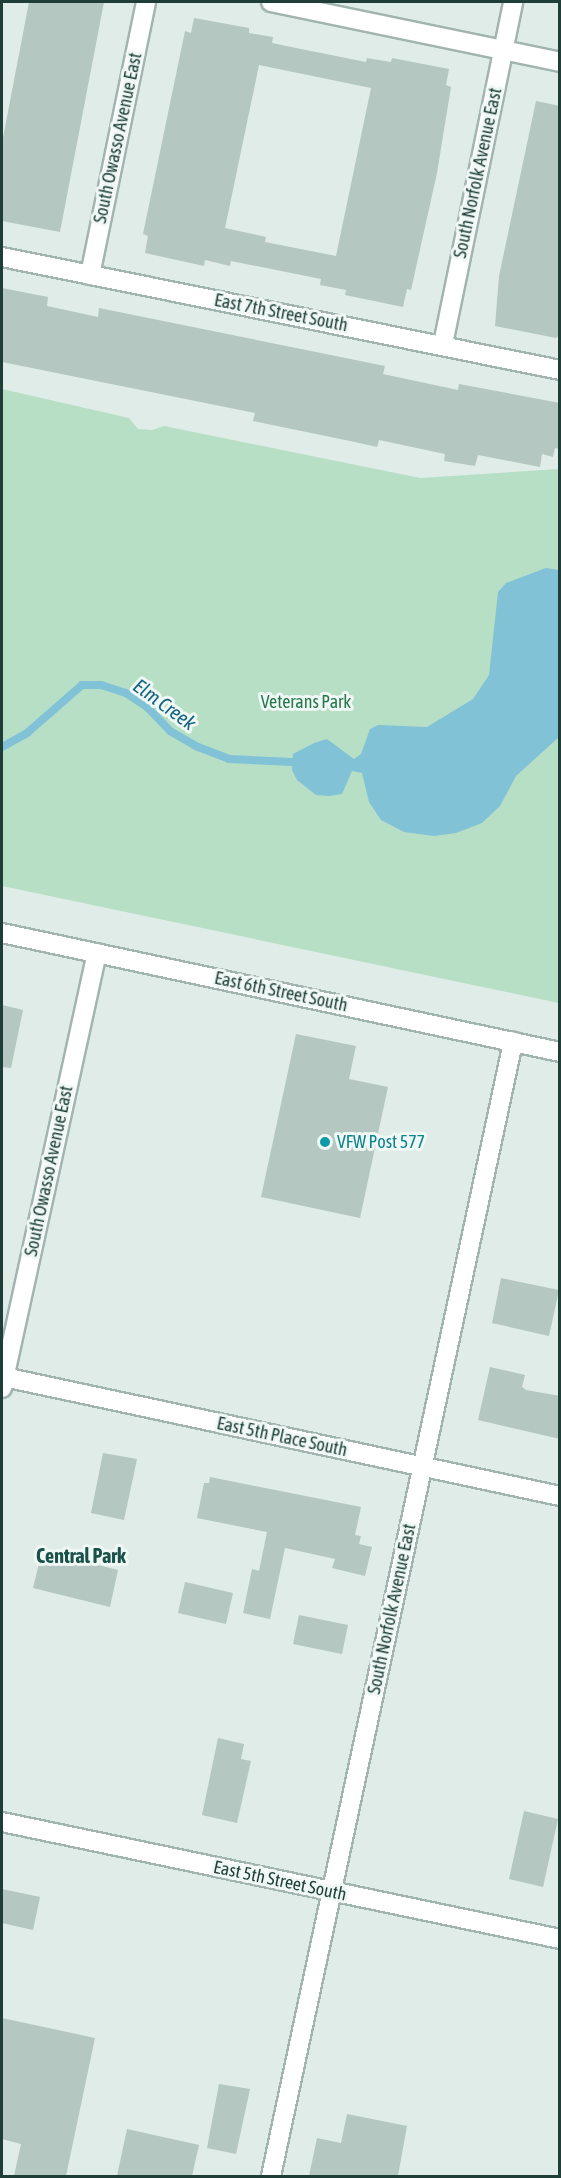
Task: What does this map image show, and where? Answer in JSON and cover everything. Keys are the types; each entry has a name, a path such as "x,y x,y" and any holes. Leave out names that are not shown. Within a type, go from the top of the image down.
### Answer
{"street":[{"name":"South Owasso Avenue East","path":"90,276 146,2"},
{"path":"271,2 560,62"},
{"name":"South Norfolk Avenue East","path":"443,344 513,2"},
{"name":"East 7th Street South","path":"2,257 443,344 560,370"},
{"name":"East 6th Street South","path":"2,933 560,1052"},
{"name":"South Owasso Avenue East","path":"3,1383 97,953"},
{"name":"South Norfolk Avenue East","path":"272,2176 513,1042"},
{"name":"East 5th Place South","path":"3,1383 560,1496"},
{"name":"East 5th Street South","path":"2,1822 560,1939"}],"green space":[{"name":"Veterans Park","path":"2,389 129,418 138,429 152,430 164,426 420,478 559,469 559,1003 2,886"}],"water":[{"path":"546,568 559,570 559,737 516,776 500,806 482,823 456,833 434,836 404,832 381,820 369,802 362,773 352,771 342,794 329,796 316,795 297,780 292,770 293,754 314,743 327,739 354,759 361,754 370,729 378,725 427,727 473,699 489,675 498,592 506,583"}],"building":[{"path":"29,2 104,2 60,232 2,221 2,143"},
{"path":"194,18 249,28 249,33 273,37 272,43 366,62 367,58 391,62 392,58 449,69 446,85 451,87 437,173 411,290 407,289 403,307 345,295 346,290 320,285 321,279 231,261 230,266 205,260 204,266 145,253 148,236 143,234 185,31 191,33","holes":["259,65 371,88 336,256 265,242 266,237 225,228"]},
{"path":"536,101 560,106 560,335 556,338 495,326 499,276"},
{"path":"2,288 48,297 47,306 98,317 99,308 385,366 383,374 458,390 459,384 560,403 560,449 555,448 553,457 542,454 540,467 478,455 475,466 444,461 445,454 379,440 377,447 253,421 255,413 2,362"},
{"path":"2,1005 23,1010 11,1068 2,1067"},
{"name":"VFW Post 577","path":"296,1034 356,1046 349,1079 388,1087 360,1218 261,1197"},
{"path":"501,1278 559,1290 549,1336 492,1323"},
{"path":"490,1367 525,1375 522,1387 526,1390 560,1396 560,1439 478,1420"},
{"path":"103,1453 137,1459 124,1520 91,1513"},
{"path":"210,1477 361,1507 355,1535 361,1536 359,1544 372,1547 365,1576 332,1568 335,1559 285,1548 270,1619 243,1613 252,1569 259,1571 267,1532 197,1518 204,1483 209,1483"},
{"path":"42,1551 118,1570 110,1607 33,1588"},
{"path":"185,1582 233,1593 226,1624 178,1613"},
{"path":"299,1615 348,1625 342,1654 293,1644"},
{"path":"218,1738 244,1744 241,1759 251,1761 237,1823 202,1815"},
{"path":"524,1811 558,1819 543,1887 509,1879"},
{"path":"2,1889 40,1897 33,1930 2,1923"},
{"path":"2,2018 95,2038 66,2176 14,2176 21,2144 2,2139"},
{"path":"219,2084 250,2089 236,2154 207,2148"},
{"path":"347,2114 407,2126 398,2176 309,2176 317,2138 341,2143"},
{"path":"127,2129 199,2145 192,2176 117,2176"}],"waterway":[{"name":"Elm Creek","path":"2,747 27,733 82,685 101,685 126,693 147,707 170,731 198,747 229,759 292,762"}],"place":[{"name":"VFW Post 577","path":"325,1142"}],"district":[{"name":"Central Park","path":"81,1555"}]}
